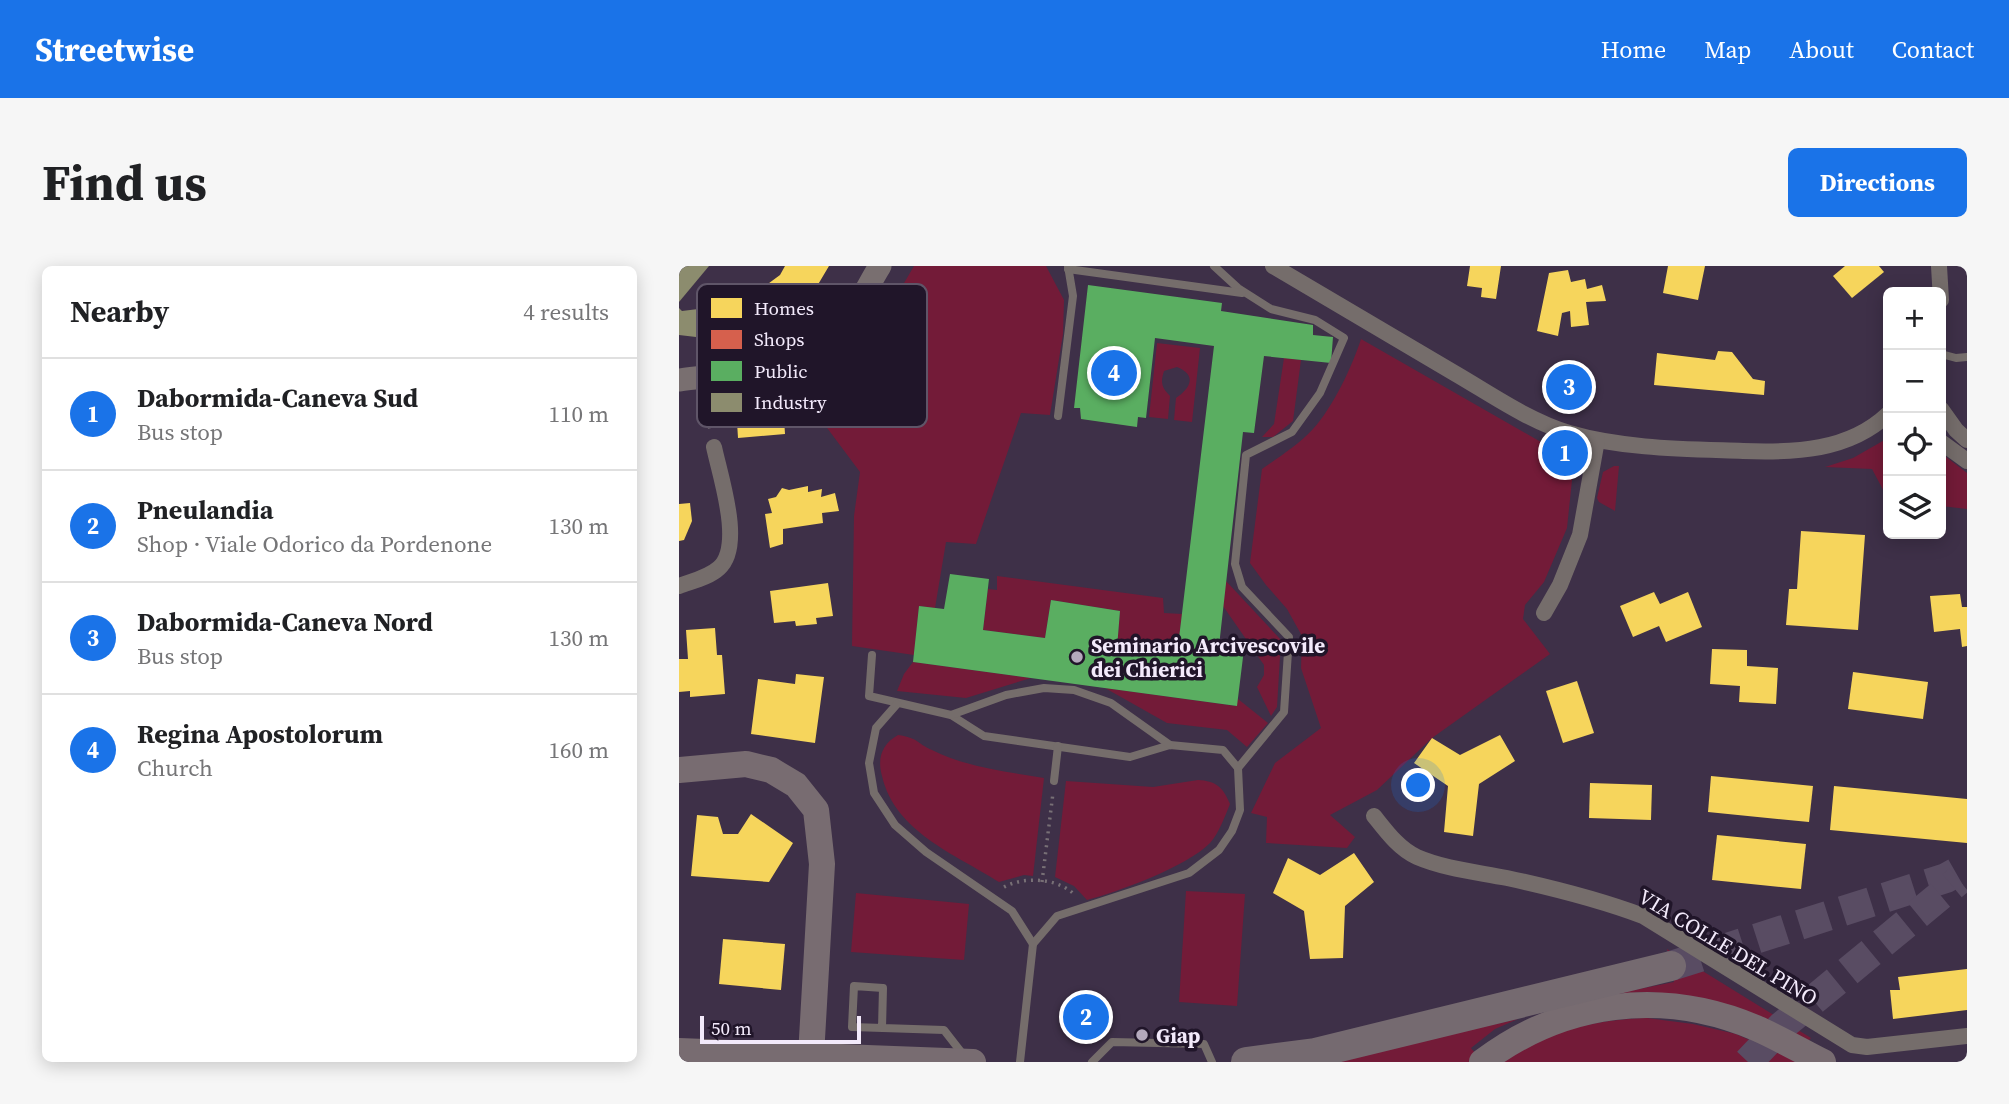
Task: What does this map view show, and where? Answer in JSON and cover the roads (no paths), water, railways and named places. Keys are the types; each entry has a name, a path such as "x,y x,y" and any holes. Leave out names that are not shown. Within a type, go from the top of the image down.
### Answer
{"highway":[{"path":"1246,1062 1315,1053 1671,966"}],"main road":[{"path":"869,284 880,266"},
{"path":"679,770 746,764 771,770 796,785 816,810 823,864 811,1056"},
{"path":"1482,1062 1506,1044 1559,1019 1602,1008 1648,1005 1687,1009 1734,1021 1755,1028 1823,1062"},
{"path":"679,1051 971,1062"}],"street":[{"path":"1273,266 1511,406 1558,430 1597,440 1706,450 1796,451 1833,445 1849,439 1883,418"},
{"path":"1939,266 1940,287"},
{"path":"1944,413 1967,440"},
{"path":"1544,613 1560,585 1580,535 1597,440"},
{"path":"1946,446 1967,461"},
{"path":"679,586 707,576 720,567 728,555 732,535 714,447"},
{"name":"VIA COLLE DEL PINO","path":"1374,816 1397,842 1415,856 1443,865 1552,888 1643,916 1851,1045 1867,1047 1967,1035"}],"lane":[{"path":"1214,266 1271,309 1315,320 1344,338 1321,393 1293,432 1246,455 1235,564 1241,587 1289,637 1284,712 1238,768"},
{"path":"1058,416 1073,296 1068,267 1248,294"},
{"path":"1946,355 1967,357"},
{"path":"872,655 869,695 897,704 951,715 984,736 1130,757 1171,745 1223,750 1238,768 1240,810 1232,831 1219,850 1189,873 1057,916 1033,943 1020,1062"},
{"path":"951,715 1006,695 1044,688 1074,690 1111,703 1171,745"},
{"path":"897,704 876,728 869,763 874,793 895,825 926,852 1013,911 1033,943"},
{"path":"1054,781 1058,747"},
{"path":"882,1028 883,988 854,986 852,1027 882,1028 944,1030 971,1062"},
{"path":"1092,1062 1112,1042 1204,1044 1212,1062"}],"tunnel":[{"path":"1671,966 1946,878 1967,866"},
{"path":"1748,1062 1782,1026 1959,880"}],"place":[{"name":"Regina Apostolorum","path":"1114,373"},
{"name":"Dabormida-Caneva Nord","path":"1569,387"},
{"name":"Dabormida-Caneva Sud","path":"1565,453"},
{"name":"Seminario Arcivescovile dei Chierici","path":"1077,657"},
{"name":"Pneulandia","path":"1086,1017"},
{"name":"Giap","path":"1142,1035"}]}
